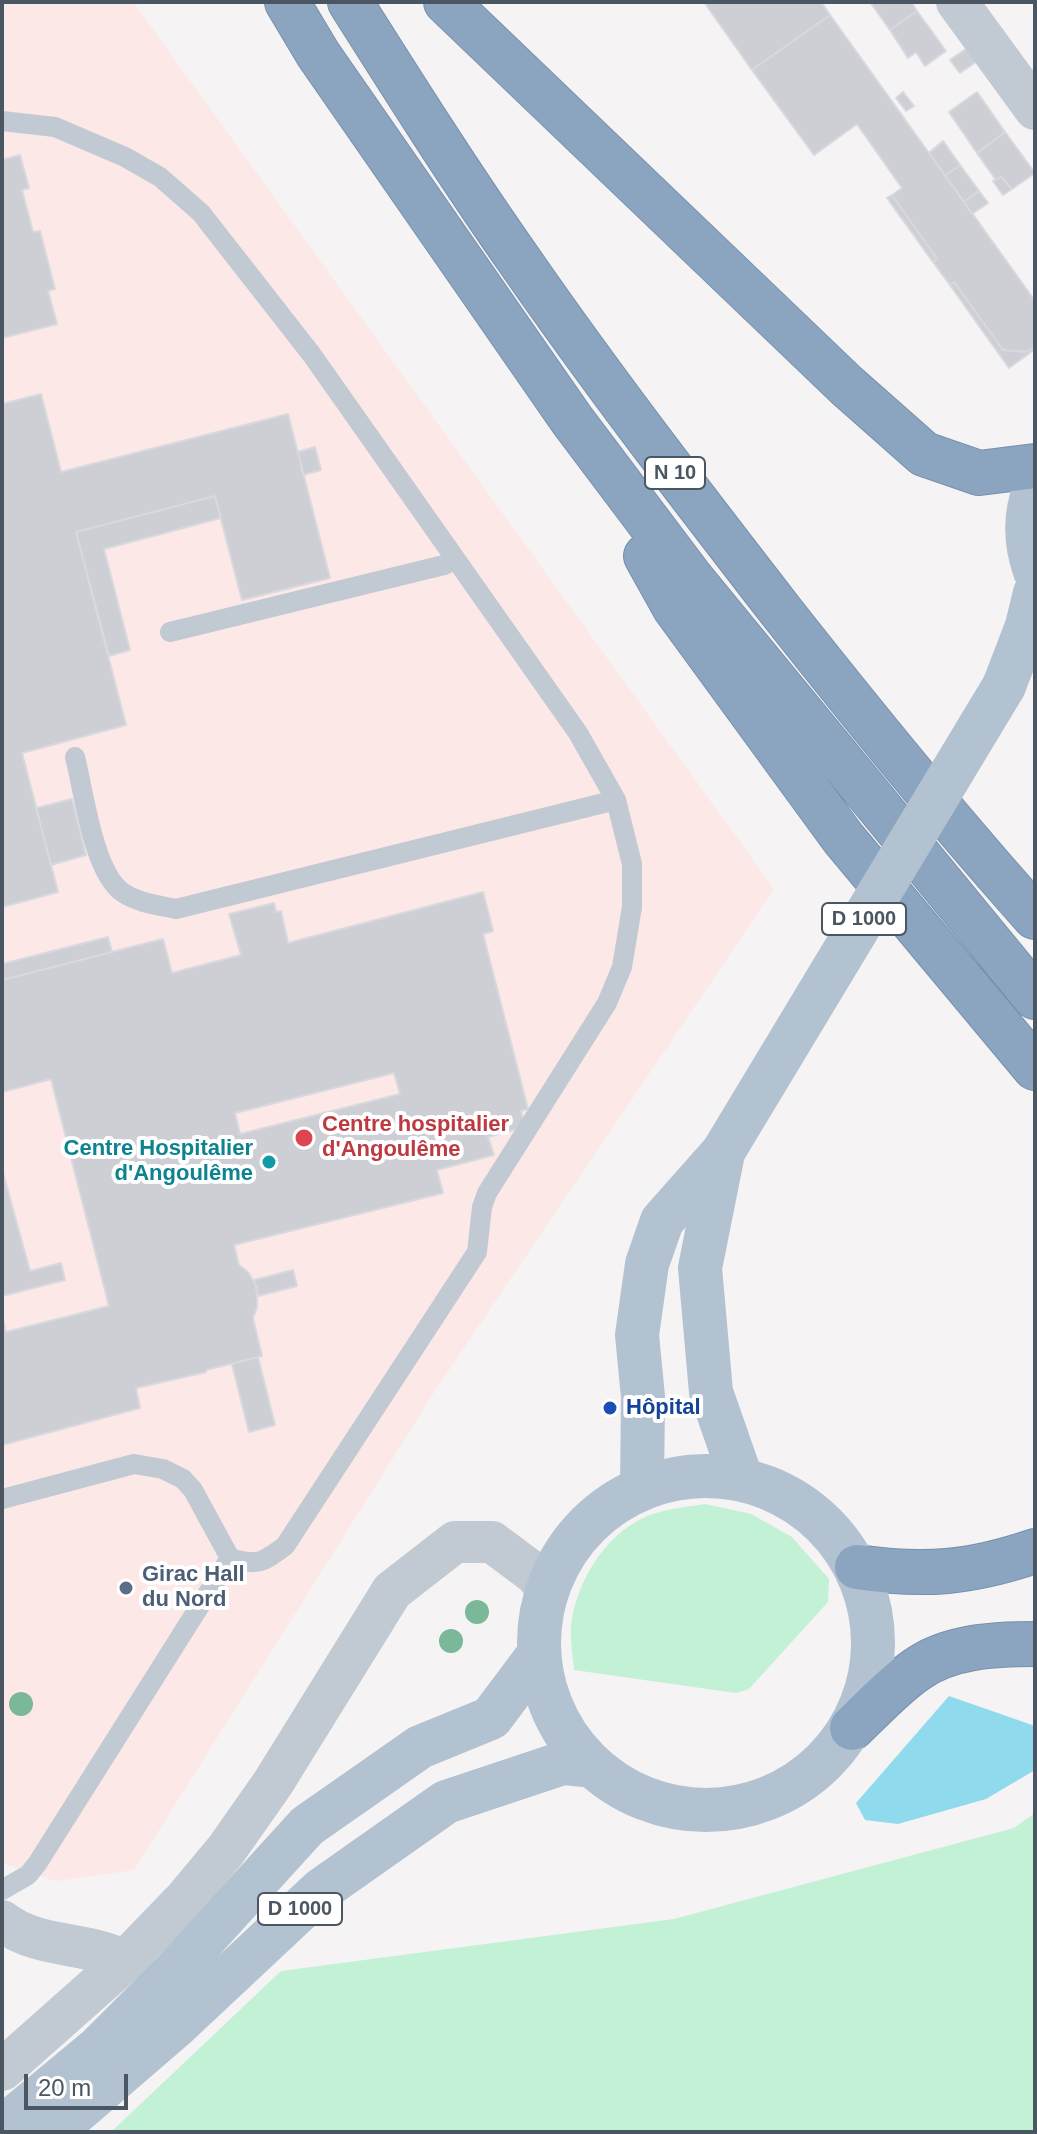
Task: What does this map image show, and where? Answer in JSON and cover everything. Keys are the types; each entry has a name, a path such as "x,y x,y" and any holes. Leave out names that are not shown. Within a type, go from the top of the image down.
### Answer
{"highway":[{"name":"N 10","path":"287,2 318,54 572,420 691,578 1035,997"},
{"name":"N 10","path":"350,2 519,260 646,436 863,715 1035,917"},
{"path":"446,2 846,385 924,454 979,473 1035,466"},
{"path":"572,420 675,608 843,838 1035,1068"},
{"path":"857,1567 918,1574 950,1572 1035,1551"},
{"path":"852,1728 916,1669 952,1652 1004,1644 1035,1644"}],"main road":[{"path":"1035,488 1026,520 1028,551 1035,571"},
{"name":"D 1000","path":"642,1488 643,1397 637,1335 647,1264 662,1221 723,1152 1019,677 1035,593"},
{"name":"D 1000","path":"723,1152 700,1268 711,1392 741,1478"},
{"path":"691,1476 741,1478 777,1490 809,1509 836,1535 857,1567 873,1620 872,1676 852,1728 820,1768 778,1796 730,1810 680,1809 632,1794 591,1766 564,1734 547,1696 539,1654 540,1621 547,1589 562,1558 582,1530 610,1506 642,1488 691,1476"},
{"name":"D 1000","path":"2,2128 97,2049 177,1969 307,1826 420,1747 491,1718 539,1654"},
{"name":"D 1000","path":"53,2132 178,2024 321,1890 446,1802 563,1763 591,1766"}],"street":[{"path":"957,2 1035,109"},
{"path":"2,2070 125,1961 186,1898 226,1850 273,1783 392,1591 455,1542 492,1542 535,1574 547,1589"},
{"path":"2,1921 33,1938 112,1954 125,1961"}],"lane":[{"path":"2,121 55,127 125,157 160,177 201,213 312,355 578,733 616,800 632,864 632,907 622,967 607,1003 487,1193 482,1207 477,1252 285,1546 264,1561 250,1564 230,1558 193,1490 183,1479 163,1469 134,1464 2,1499"},
{"path":"170,632 377,583 454,560"},
{"path":"75,757 101,859 110,880 136,900 176,909 616,800"},
{"path":"2,1890 28,1875 37,1864 230,1558"}],"shaded area":[{"name":"Centre hospitalier d'Angoulême","path":"2,2 133,2 774,889 438,1386 134,1870 56,1881 2,1863"}],"green space":[{"path":"705,1504 751,1514 792,1537 829,1579 828,1602 749,1689 736,1693 574,1670 571,1631 574,1609 598,1558 624,1530 639,1520 662,1511"},
{"path":"1035,1813 1035,2132 111,2132 281,1971 674,1919 1014,1828"}],"water":[{"path":"949,1696 1035,1726 1035,1770 986,1799 898,1824 865,1820 856,1803"}],"building":[{"path":"704,2 821,2 830,15 752,70"},
{"path":"870,2 911,2 917,11 890,30"},
{"path":"917,11 946,51 925,66 916,52 908,58 890,30"},
{"path":"830,15 1035,301 1035,346 1026,352 1003,350 954,282 950,285 933,262 937,259 892,195 902,188 857,124 814,155 752,70"},
{"path":"973,44 983,57 960,73 950,60"},
{"path":"903,92 914,106 906,111 896,98"},
{"path":"977,92 1005,132 977,153 949,112"},
{"path":"1005,132 1035,173 1012,189 1001,177 996,180 977,153"},
{"path":"943,141 960,165 945,176 929,153"},
{"path":"20,155 29,188 22,190 33,232 40,231 55,289 48,291 57,324 2,338 2,160"},
{"path":"960,165 979,191 964,202 945,176"},
{"path":"1001,177 1012,189 1003,195 993,181"},
{"path":"979,191 988,203 972,214 964,202"},
{"path":"892,195 937,259 933,262 887,198"},
{"path":"954,282 1003,350 1026,352 1035,346 1035,349 1009,368 950,285"},
{"path":"41,394 61,472 288,414 330,578 242,600 215,496 76,532 126,725 22,753 58,892 2,907 2,404"},
{"path":"315,447 321,470 303,475 298,452"},
{"path":"215,496 221,518 104,549 130,650 109,656 76,532"},
{"path":"72,799 86,855 51,865 36,808"},
{"name":"Centre Hospitalier d'Angoulême","path":"483,892 493,931 483,934 528,1109 521,1111 525,1127 488,1137 494,1155 437,1170 443,1193 234,1245 239,1265 248,1272 257,1287 257,1307 253,1318 262,1356 136,1388 140,1408 2,1445 2,1316 6,1332 109,1306 51,1079 2,1092 2,980 163,939 172,973 241,955 229,914 274,903 276,912 281,911 288,943","holes":["394,1073 400,1094 240,1134 235,1113"]},
{"path":"108,937 112,952 2,980 2,964"},
{"path":"2,1169 30,1271 61,1263 65,1280 2,1296"},
{"path":"293,1270 297,1286 258,1296 254,1280"},
{"path":"258,1357 275,1425 249,1432 232,1364"}],"place":[{"name":"Centre hospitalier d'Angoulême","path":"304,1138"},
{"name":"Centre Hospitalier d'Angoulême","path":"269,1162"},
{"name":"Hôpital","path":"610,1408"},
{"name":"Girac Hall du Nord","path":"126,1588"}]}
